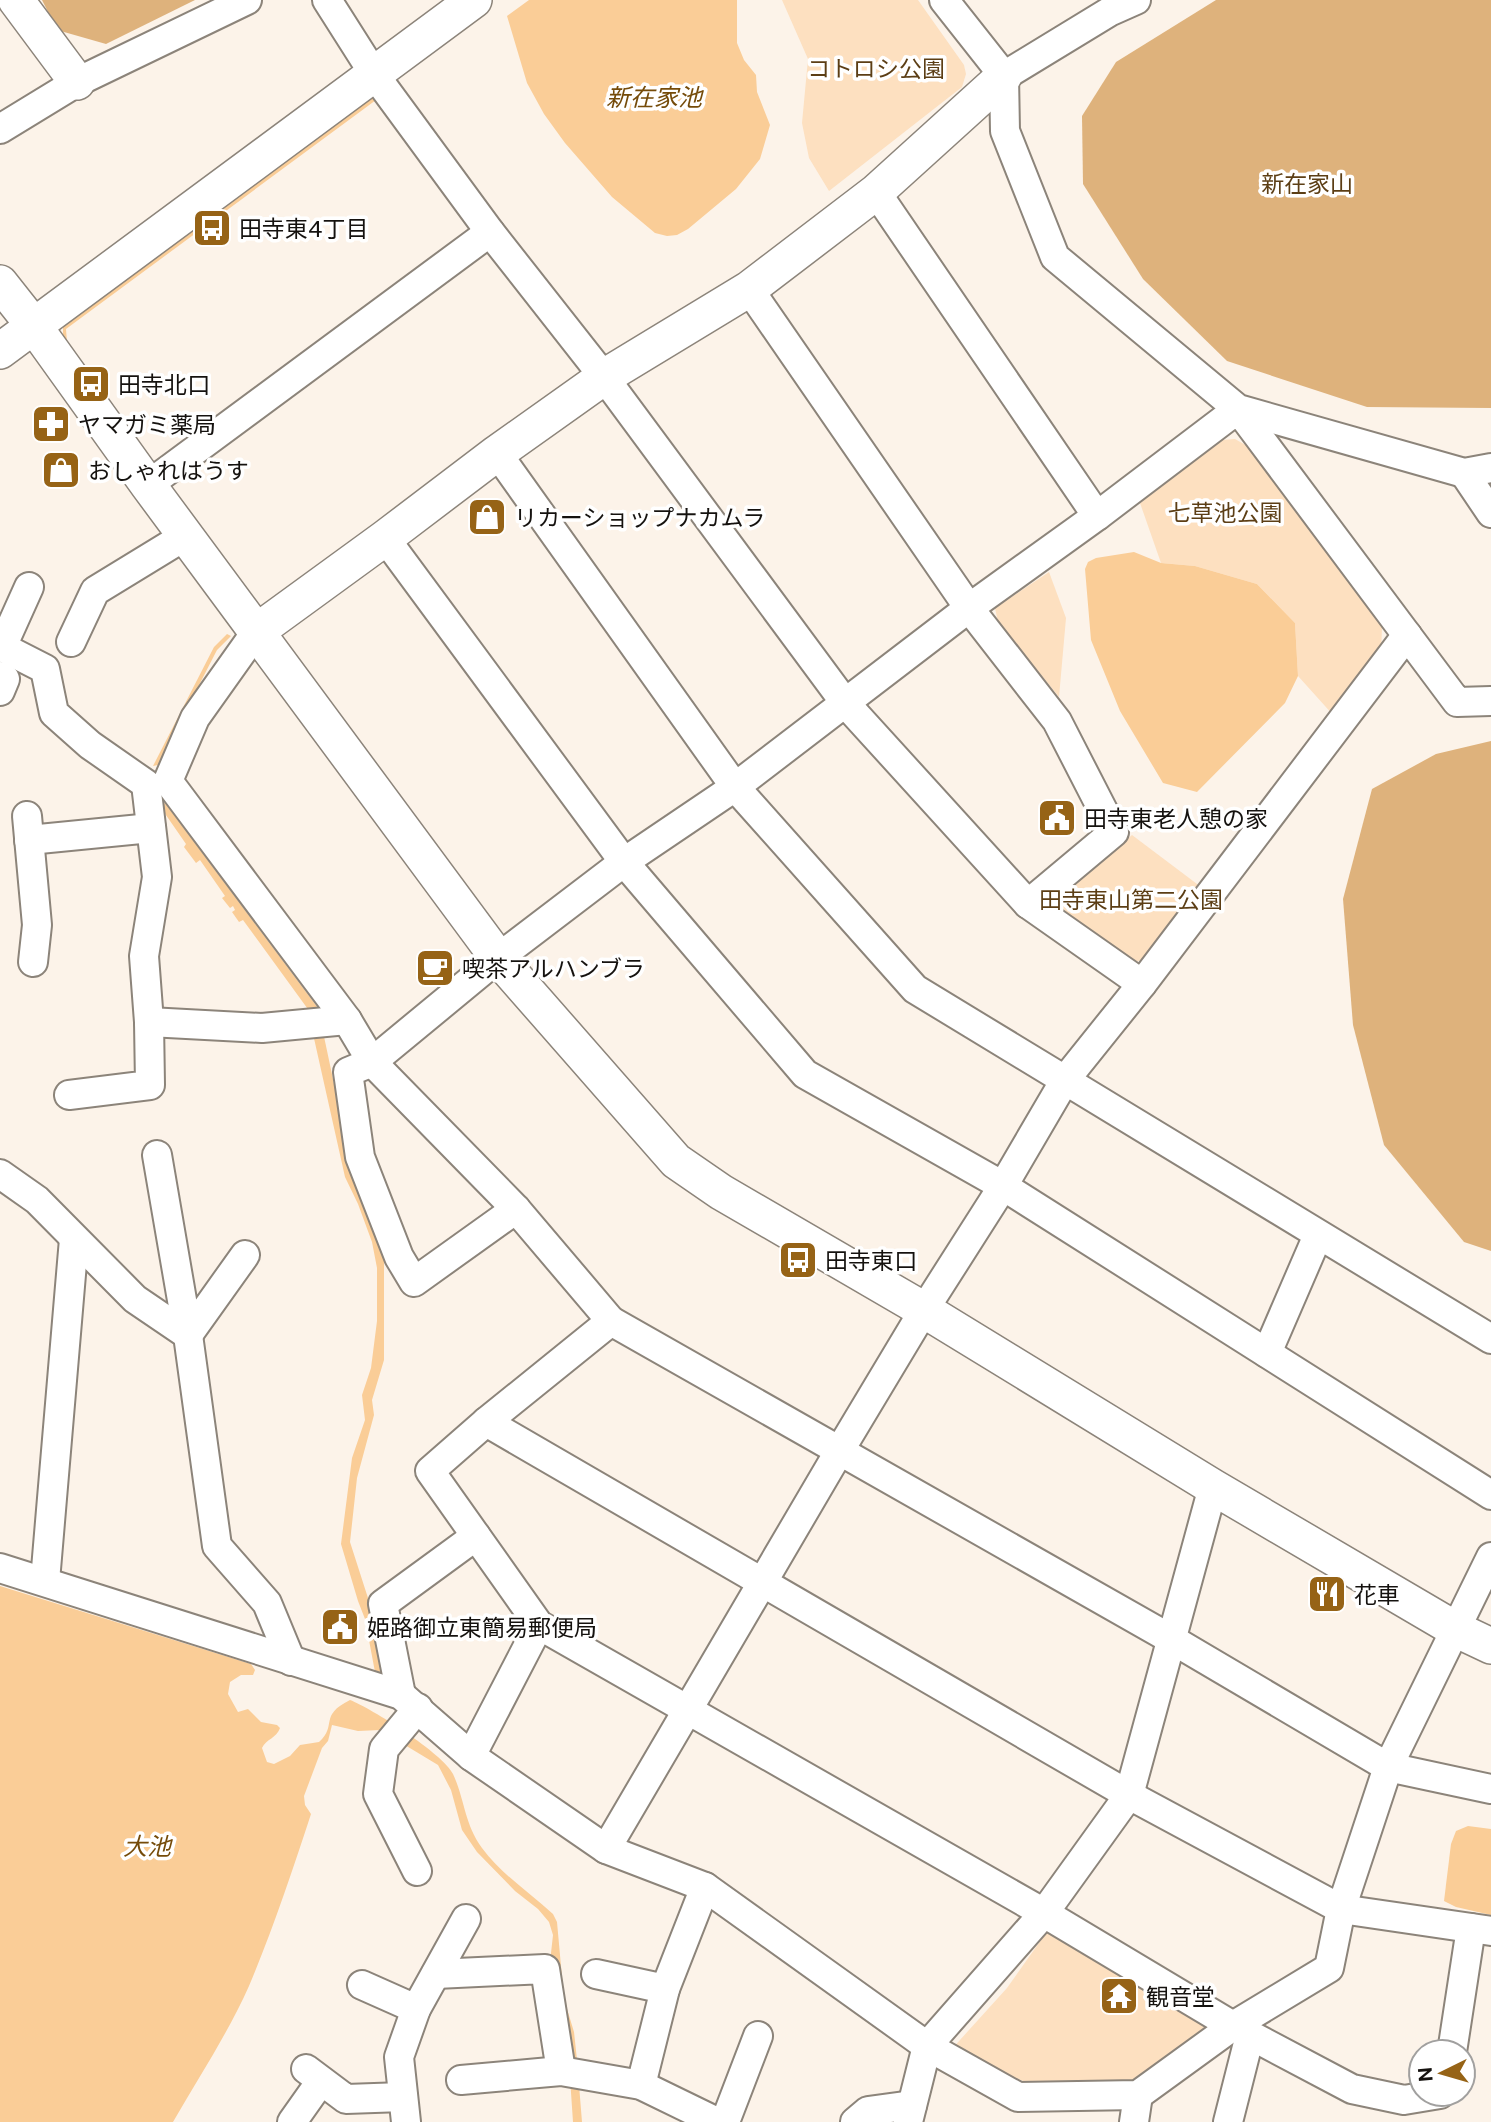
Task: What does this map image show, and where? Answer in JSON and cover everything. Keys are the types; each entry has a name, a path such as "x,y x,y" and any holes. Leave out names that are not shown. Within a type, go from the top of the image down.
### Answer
{"street":[{"path":"16,0 77,82"},
{"path":"0,129 77,82 247,0"},
{"path":"328,0 374,74 490,232 604,377 846,704 1028,904 1142,984"},
{"path":"0,351 474,0"},
{"path":"944,0 1004,76 1005,131 1055,257 1238,409 1457,702 1491,701"},
{"path":"69,1095 150,1085 144,956 157,877 151,828 157,782 195,718 256,632 496,453 604,377 750,289 876,192 1004,76 1105,6 1136,0"},
{"path":"876,192 1097,516"},
{"path":"148,485 490,232"},
{"path":"0,284 34,326 185,536 498,958 676,1161 721,1192 925,1310 1213,1487 1455,1629 1491,1646"},
{"path":"750,289 969,608 1058,721 1114,832 1028,904"},
{"path":"1238,409 1477,471 1491,513"},
{"path":"516,1209 414,1282 399,1257 360,1157 348,1072 372,1062 498,958 624,862 735,787 969,608 1097,516 1238,409"},
{"path":"496,453 735,787 915,989 1491,1339"},
{"path":"71,642 95,591 185,536"},
{"path":"385,538 624,862 805,1074 1003,1186 1491,1495"},
{"path":"29,587 1,646 45,669 54,713 90,745 157,782 347,1020 372,1062 516,1209 611,1321 1171,1639 1388,1767 1491,1789"},
{"path":"606,1849 840,1450 1003,1186 1065,1080 1142,984 1408,635"},
{"path":"0,677 5,679 0,691"},
{"path":"33,962 37,925 28,828 151,828"},
{"path":"149,1022 262,1028 347,1020"},
{"path":"157,1155 188,1335 217,1546 267,1602 291,1661"},
{"path":"0,1174 37,1200 135,1299 188,1335"},
{"path":"1267,1353 1318,1235"},
{"path":"45,1581 74,1239"},
{"path":"188,1335 245,1255"},
{"path":"611,1321 430,1471 539,1625 1044,1913 1241,2030 1352,2090 1403,2111"},
{"path":"486,1422 1129,1795 1341,1909 1481,1929 1455,2038"},
{"path":"855,2122 868,2111 910,2113 927,2046 1044,1913 1129,1795 1213,1487"},
{"path":"417,1871 378,1794 384,1749 410,1702 383,1604 476,1536"},
{"path":"0,1568 410,1702 471,1756 606,1849 705,1887 927,2046 1018,2097 1136,2108 1329,1969 1341,1909 1388,1767 1491,1557"},
{"path":"471,1756 539,1625"},
{"path":"641,2085 665,1989 705,1887"},
{"path":"282,2120 314,2075 346,2099 405,2110 400,2057 416,2009 466,1919"},
{"path":"436,1974 545,1969 570,2073"},
{"path":"596,1974 665,1989"},
{"path":"362,1985 416,2009"},
{"path":"1228,2122 1241,2030"},
{"path":"725,2122 758,2036"},
{"path":"461,2080 570,2073 641,2085 717,2122"}],"green space":[{"path":"42,0 195,0 106,44 57,30"},
{"name":"コトロシ公園","path":"782,0 918,0 964,65 966,74 962,87 829,191 809,158 802,123 808,59"},
{"name":"新在家山","path":"1216,0 1491,0 1491,408 1367,407 1227,361 1143,279 1083,184 1082,116 1116,62"},
{"name":"七草池公園","path":"1235,439 1249,447 1376,606 1382,626 1381,657 1334,716 1298,676 1295,623 1257,584 1195,566 1161,563 1140,503 1222,440"},
{"path":"1049,572 1066,618 1059,697 998,622 995,608"},
{"path":"1491,741 1491,1251 1464,1242 1384,1145 1353,1025 1343,899 1372,789 1436,754"},
{"name":"田寺東山第二公園","path":"1132,835 1201,887 1145,960 1131,962 1059,909 1059,897"},
{"path":"1051,1926 1205,2021 1207,2033 1128,2087 1045,2090 950,2051 1007,1988"}],"water":[{"name":"新在家池","path":"529,0 737,0 737,43 744,60 756,75 757,92 770,125 760,159 736,189 688,229 677,235 655,233 612,197 565,143 544,114 527,83 507,16"},
{"path":"371,95 376,100 66,329 67,342 63,344 63,326"},
{"path":"1134,552 1161,563 1195,566 1257,584 1295,623 1298,676 1285,703 1197,792 1163,783 1120,711 1091,640 1085,569 1088,562 1096,558"},
{"path":"227,634 231,636 217,650 158,765 153,766 214,647"},
{"path":"165,803 318,1008 349,1155 384,1257 384,1360 372,1400 374,1415 357,1478 350,1542 376,1623 384,1676 375,1672 365,1619 341,1544 352,1458 365,1420 362,1395 371,1368 377,1321 377,1268 372,1242 345,1177 310,1012 243,920 239,922 232,912 235,910 233,906 230,908 222,898 225,896 200,860 196,863 184,847 186,844 159,805"},
{"name":"大池","path":"0,1586 251,1664 255,1670 253,1675 241,1675 230,1682 228,1694 238,1712 248,1709 261,1722 280,1728 262,1748 267,1762 274,1764 290,1756 300,1745 319,1742 327,1731 334,1711 350,1700 422,1744 447,1765 457,1784 472,1830 482,1848 506,1875 553,1914 557,1922 564,1999 574,2032 582,2122 573,2122 569,2063 550,1962 553,1935 549,1922 477,1852 462,1830 451,1790 438,1765 380,1730 358,1731 332,1725 328,1741 322,1748 304,1796 305,1805 311,1814 258,1965 232,2021 173,2122 0,2122"},
{"path":"1468,1826 1491,1829 1491,1915 1456,1907 1444,1901 1451,1844 1456,1831"}],"place":[{"name":"田寺東4丁目","path":"212,228"},
{"name":"田寺北口","path":"91,384"},
{"name":"ヤマガミ薬局","path":"51,424"},
{"name":"おしゃれはうす","path":"61,470"},
{"name":"リカーショップナカムラ","path":"487,517"},
{"name":"田寺東老人憩の家","path":"1057,818"},
{"name":"喫茶アルハンブラ","path":"435,968"},
{"name":"田寺東口","path":"798,1260"},
{"name":"花車","path":"1327,1594"},
{"name":"姫路御立東簡易郵便局","path":"340,1627"},
{"name":"観音堂","path":"1119,1996"}]}
